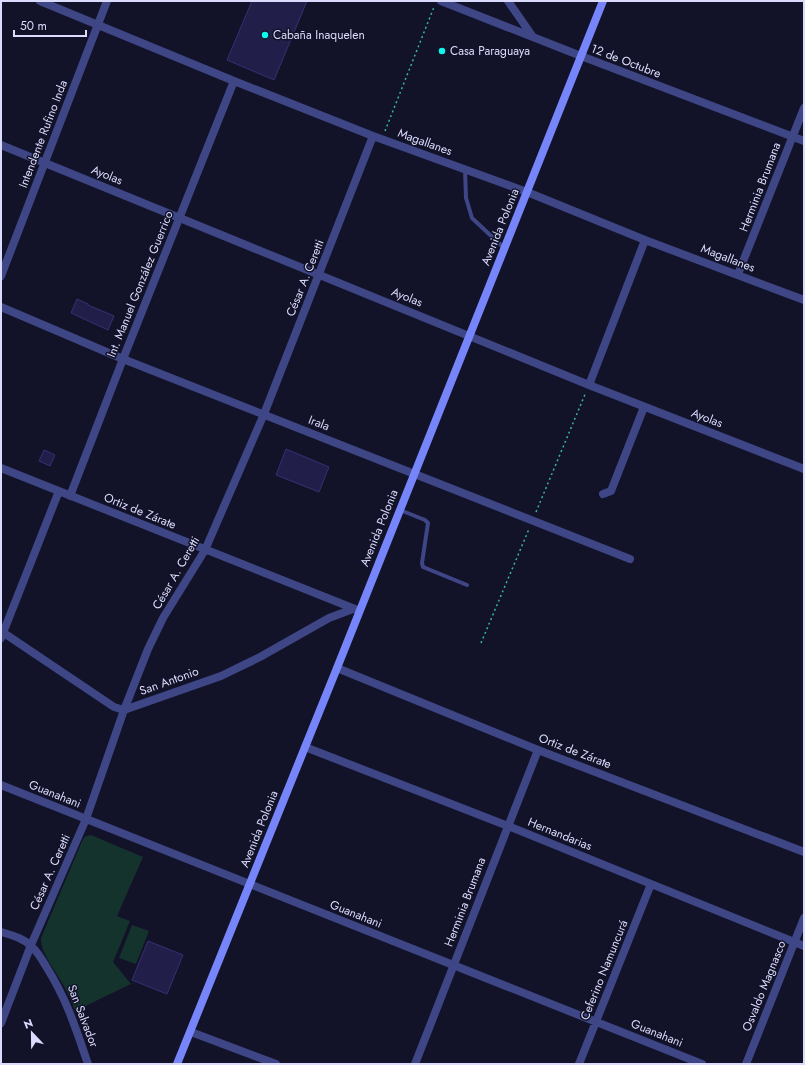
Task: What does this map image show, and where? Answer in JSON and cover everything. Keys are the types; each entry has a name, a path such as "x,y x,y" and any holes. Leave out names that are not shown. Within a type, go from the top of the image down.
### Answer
{"main road":[{"name":"Avenida Polonia","path":"177,1064 338,668 356,610 400,510 603,1"}],"street":[{"name":"Magallanes","path":"40,1 234,81 373,136 527,192 644,240 804,300"},
{"name":"Intendente Rufino Inda","path":"1,276 107,1"},
{"path":"508,1 533,38"},
{"name":"12 de Octubre","path":"438,4 533,38 804,141"},
{"name":"Int. Manuel González Guerrico","path":"70,496 234,81"},
{"name":"Herminia Brumana","path":"738,274 804,108"},
{"name":"César A. Ceretti","path":"1,1023 31,945 86,819 124,710 148,649 163,618 205,550 264,414 373,136"},
{"name":"Ayolas","path":"1,145 589,385 804,469"},
{"path":"589,385 644,240"},
{"name":"Irala","path":"1,307 123,359 630,559"},
{"path":"603,494 611,491 644,407"},
{"name":"Ortiz de Zárate","path":"1,468 356,610"},
{"path":"59,491 2,634 114,707 124,710"},
{"name":"San Antonio","path":"124,710 221,676 260,657 329,618 356,610"},
{"name":"Ortiz de Zárate","path":"338,668 538,750 804,852"},
{"name":"Hernandarias","path":"305,747 508,826 804,946"},
{"name":"Herminia Brumana","path":"415,1064 538,750"},
{"name":"Guanahani","path":"1,785 702,1064"},
{"name":"Ceferino Namuncurá","path":"579,1064 650,884"},
{"name":"Osvaldo Magnasco","path":"746,1064 804,918"},
{"name":"San Salvador","path":"1,932 18,938 31,945 40,957 57,983 69,1008 88,1064"},
{"path":"191,1032 276,1064"}],"lane":[{"path":"465,169 466,198 472,218 504,248"},
{"path":"400,510 425,520 428,523 422,567 467,585"}],"path":[{"path":"382,139 438,4"}],"green space":[{"path":"91,835 143,857 117,916 130,921 113,962 131,984 75,1011 65,988 46,957 41,944 41,938 83,839 86,836"},
{"path":"132,925 149,931 136,964 119,958"}],"building":[{"name":"Cabaña Inaquelen","path":"252,1 307,1 274,80 227,60"},
{"path":"77,299 114,316 108,330 71,313"},
{"path":"286,449 329,467 319,492 276,475"},
{"path":"44,450 55,455 50,466 39,461"},
{"path":"148,941 183,955 167,994 132,980"}],"place":[{"name":"Cabaña Inaquelen","path":"265,35"},
{"name":"Casa Paraguaya","path":"442,51"}]}
